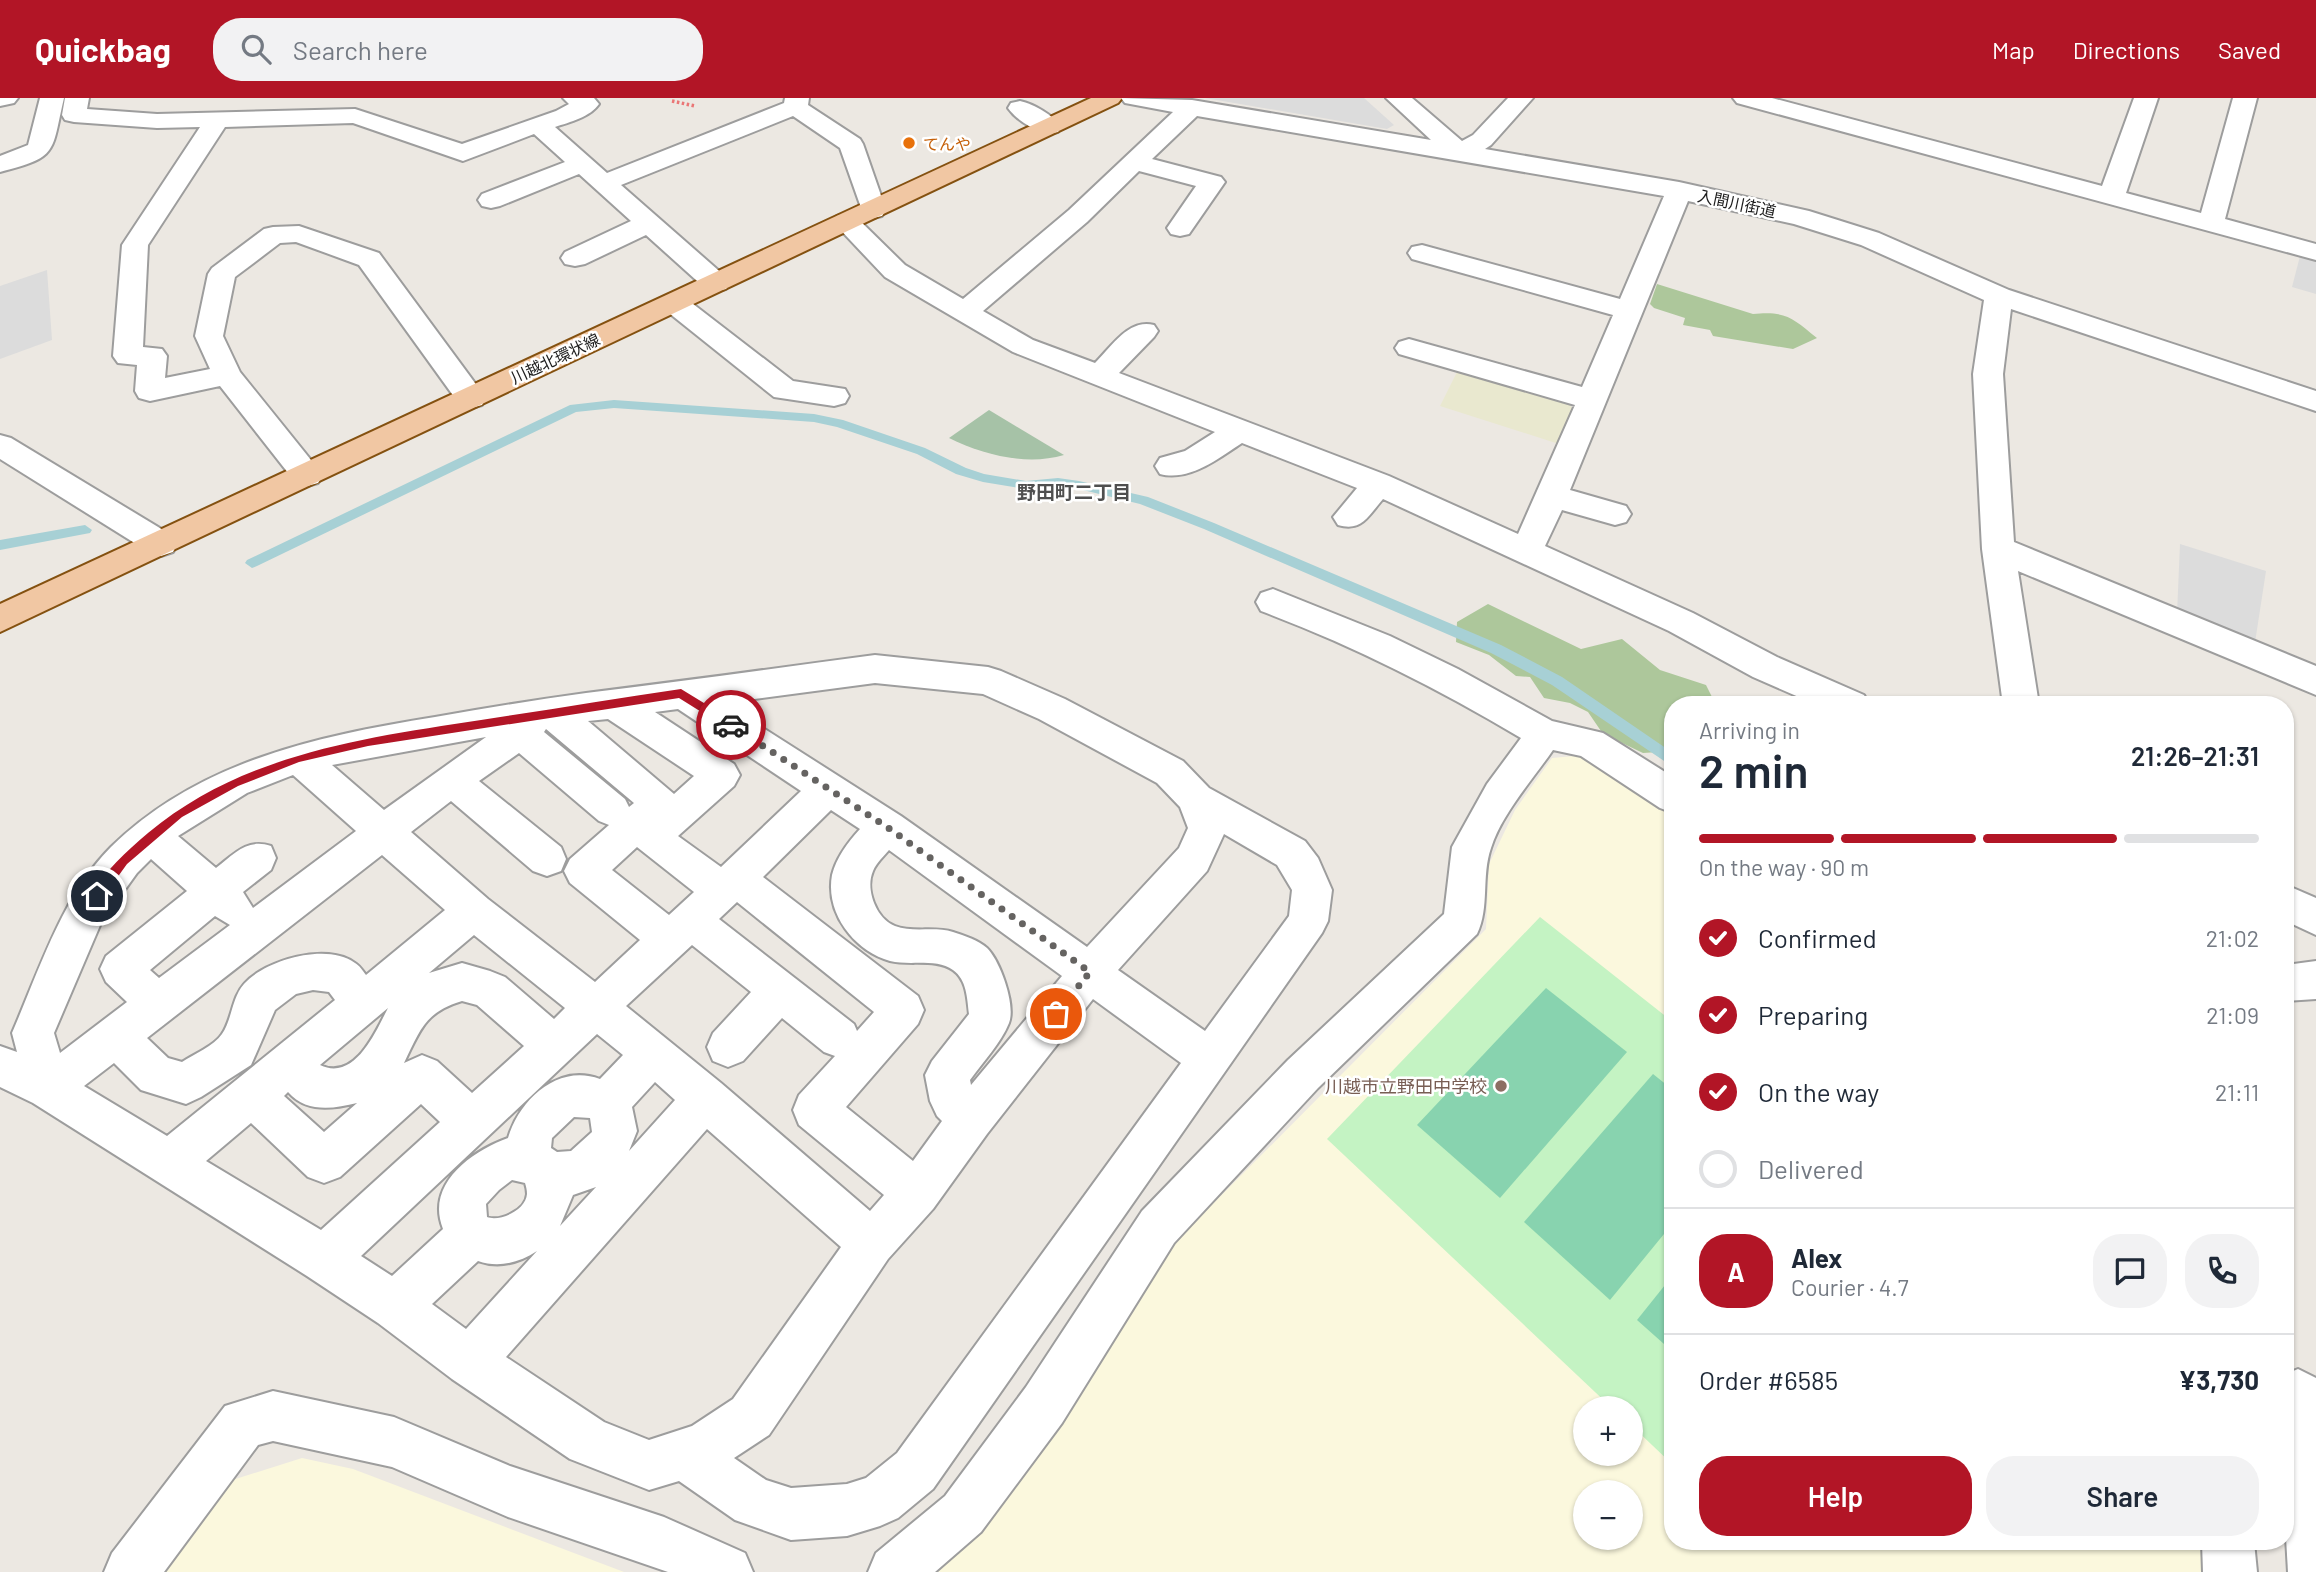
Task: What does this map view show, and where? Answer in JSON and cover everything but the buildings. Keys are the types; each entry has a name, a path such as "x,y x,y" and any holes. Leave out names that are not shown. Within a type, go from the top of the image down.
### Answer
{"main road":[{"name":"川越北環状線","path":"0,619 1110,98"}],"street":[{"path":"0,99 5,98"},
{"path":"0,164 27,156 38,149 52,98"},
{"path":"77,98 74,115 158,121 355,116 463,153 565,116 587,104 575,98"},
{"name":"入間川街道","path":"1133,98 1679,190 1800,217 1870,239 1999,296 2316,401"},
{"path":"1398,98 1460,152 1482,140 1521,98"},
{"path":"1745,98 1929,137 2112,196 2316,252"},
{"path":"2112,196 2146,98"},
{"path":"2211,224 2245,98"},
{"path":"605,183 796,102 851,145 859,216 895,271 1023,346 1378,484 1681,622 1765,667 1831,696"},
{"path":"965,312 1078,216 1192,107"},
{"path":"1020,108 1049,127"},
{"path":"217,120 135,245 128,356 152,356 150,391 228,375"},
{"path":"537,124 716,283"},
{"path":"1136,163 1212,183 1180,228"},
{"path":"491,200 580,165"},
{"path":"1526,552 1552,496 1679,190"},
{"path":"575,258 649,223"},
{"path":"307,475 228,375 209,336 222,274 273,235 299,234 369,259 471,398"},
{"path":"1422,253 1628,310"},
{"path":"1999,296 1988,374 1998,549 2020,696"},
{"path":"674,303 785,390 834,396"},
{"path":"1099,376 1144,331"},
{"path":"1409,348 1591,399"},
{"path":"1171,467 1196,458 1242,429"},
{"path":"0,445 160,544"},
{"path":"1349,517 1378,484"},
{"path":"1552,496 1615,514"},
{"path":"1998,549 2316,681"},
{"path":"1273,602 1342,627 1459,683 1544,734 1590,743 1664,791"},
{"path":"48,1088 33,1033 85,914 123,861 178,814 234,782 298,758 368,742 536,720 681,693 875,669 988,681 1052,709 1170,772 1196,799 1291,853 1304,870 1312,890 1308,921 915,1471 880,1500 847,1510 791,1514 753,1502 684,1454"},
{"path":"681,693 887,827 1210,1059"},
{"path":"614,704 721,775 651,837 729,885 903,1010 816,1110 917,1193"},
{"path":"48,1088 451,780 536,720"},
{"path":"536,720 612,810"},
{"path":"536,720 660,803 584,871 779,991 839,1038"},
{"path":"895,1572 963,1514 1044,1405 1158,1227 1303,1074 1463,922 1471,847 1500,795 1544,734"},
{"path":"298,758 474,911 653,1053 873,1243"},
{"path":"451,780 547,859"},
{"path":"324,1259 729,885 829,788"},
{"path":"0,1066 48,1088 324,1259 395,1306 469,1362 588,1441 649,1465 704,1448 751,1417 873,1243 917,1193 971,1119 1090,972 1194,859 1207,828 1196,799"},
{"path":"887,827 861,856 852,875 854,901 865,927 886,942 941,946 967,957 986,983 990,1019 947,1075 952,1101 971,1119"},
{"path":"151,835 215,894 258,927"},
{"path":"158,1003 121,969 257,858"},
{"path":"2294,906 2316,917"},
{"path":"168,1164 474,911"},
{"path":"117,1037 156,1076 186,1083 236,1051 249,1026 258,998 286,978 313,972 340,975 364,1002"},
{"path":"2294,982 2316,980"},
{"path":"290,1063 310,1085 331,1089 360,1082 383,1061 410,1007 431,991 462,982 490,990 554,1046"},
{"path":"728,1047 779,991"},
{"path":"606,1104 653,1053"},
{"path":"251,1095 324,1161 422,1075 471,1122"},
{"path":"606,1104 590,1096 569,1097 550,1107 536,1123 529,1142 539,1167 550,1195 540,1219 518,1237 493,1243 471,1235 463,1219 465,1199 475,1180 493,1166 513,1158 539,1167 570,1175 593,1165 610,1145 614,1122 606,1104"},
{"path":"469,1362 706,1098"},
{"path":"395,1306 471,1235"},
{"path":"2300,1391 2315,1572"},
{"path":"131,1572 243,1424 273,1416 394,1442 508,1492 664,1543 726,1572"},
{"path":"2229,1550 2230,1572"}],"shaded area":[{"path":"1205,98 1364,98 1394,125 1387,129"},
{"path":"2300,256 2316,260 2316,294 2292,287"},
{"path":"47,270 52,340 0,359 0,286"},
{"path":"2180,544 2266,571 2254,649 2177,614"},
{"name":"川越市立野田中学校","path":"1585,755 1664,805 1664,1550 2201,1550 2202,1572 935,1572 977,1529 1070,1412 1174,1243 1486,929 1489,864 1515,810 1552,758"},
{"path":"302,1458 353,1469 624,1572 158,1572 226,1482"}],"green space":[{"path":"1657,284 1753,314 1788,317 1817,338 1793,349 1713,336 1710,330 1683,325 1685,318 1654,308 1650,304"},
{"path":"1458,370 1564,398 1578,415 1562,445 1440,406"},
{"path":"989,410 1064,455 1035,459 1005,457 949,438"},
{"path":"1488,604 1581,649 1622,639 1660,670 1706,685 1712,696 1664,696 1664,752 1643,753 1603,734 1588,712 1570,703 1544,698 1530,677 1516,676 1489,655 1456,642 1457,622"},
{"path":"1540,917 1664,1015 1664,1456 1643,1436 1643,1396 1599,1396 1327,1139"},
{"path":"1546,988 1627,1052 1500,1198 1417,1125"},
{"path":"1653,1074 1664,1083 1664,1234 1610,1300 1524,1222"},
{"path":"1664,1286 1664,1344 1637,1320"}],"waterway":[{"path":"252,563 574,408 614,404 814,418 839,423 921,451 961,471 983,478 1026,485 1058,482 1079,485 1143,500 1209,526 1496,649 1557,681 1664,755"},
{"path":"0,545 85,530"}],"way so far":[{"path":"731,725 887,827 1090,972 1056,1014"}],"place":[{"name":"てんや","path":"909,143"},
{"name":"川越市立野田中学校","path":"1501,1086"}],"district":[{"name":"野田町二丁目","path":"1074,491"}],"route":[{"path":"97,896 123,861 178,814 234,782 298,758 368,742 681,693 731,725"}]}
